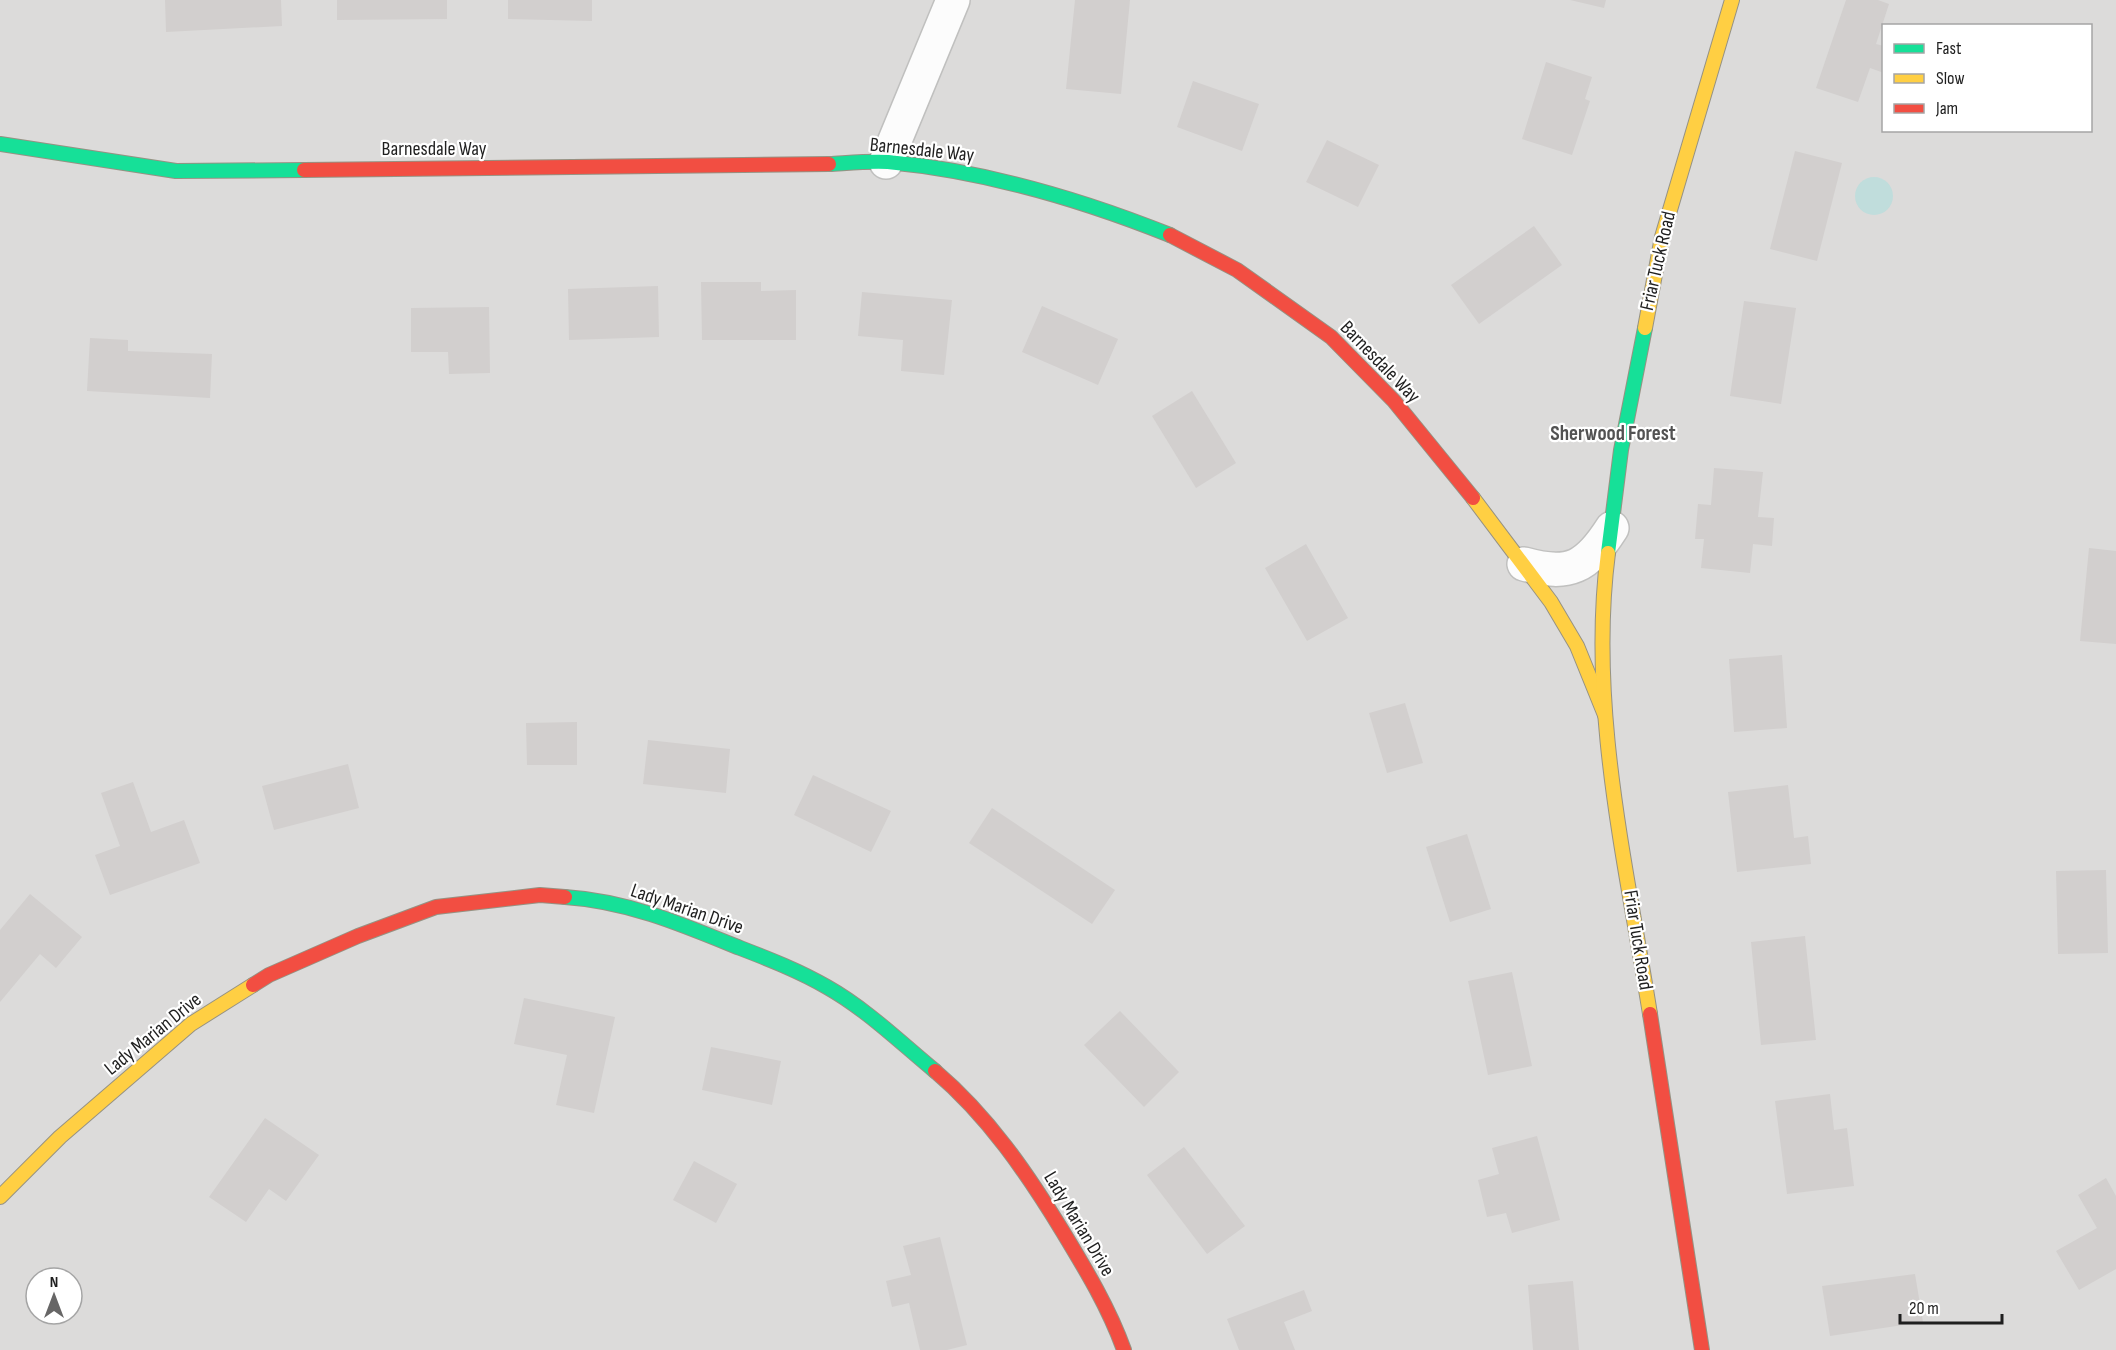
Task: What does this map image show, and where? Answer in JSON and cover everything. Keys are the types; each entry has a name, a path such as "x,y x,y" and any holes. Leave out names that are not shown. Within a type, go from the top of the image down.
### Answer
{"street":[{"path":"886,162 953,0"},
{"name":"Friar Tuck Road","path":"1702,1350 1605,715 1604,583 1621,450 1636,359 1662,237 1731,0"},
{"name":"Barnesdale Way","path":"0,144 42,153 176,171 710,167 886,162 975,174 1112,212 1184,241 1236,270 1331,338 1394,400 1524,564 1577,646 1605,715"},
{"name":"Friar Tuck Road","path":"1524,564 1558,572 1596,553 1612,528"},
{"name":"Lady Marian Drive","path":"0,1197 60,1137 191,1024 269,975 358,936 436,907 540,896 592,899 656,914 758,955 828,987 886,1030 988,1122 1035,1186 1073,1248 1113,1319 1124,1350"}],"shaded area":[{"path":"0,0 2116,0 2116,1350 0,1350"}],"water":[{"path":"1874,177 1887,183 1893,196 1887,209 1874,215 1861,209 1855,196 1861,183"}],"building":[{"path":"165,0 281,0 282,26 166,32"},
{"path":"337,0 447,0 447,19 337,20"},
{"path":"508,0 592,0 592,21 508,19"},
{"path":"1075,0 1130,0 1121,94 1066,89"},
{"path":"1570,0 1606,0 1604,8"},
{"path":"1846,0 1878,0 1889,4 1876,44 1882,46 1882,72 1870,68 1858,102 1816,88"},
{"path":"1546,62 1592,77 1585,99 1590,101 1572,155 1522,139"},
{"path":"1193,81 1259,104 1242,151 1177,127"},
{"path":"1327,140 1379,165 1358,207 1306,182"},
{"path":"1795,151 1842,163 1817,261 1770,249"},
{"path":"1534,226 1562,265 1479,324 1451,285"},
{"path":"701,282 761,282 761,291 796,290 796,340 702,340"},
{"path":"658,286 659,337 569,340 568,289"},
{"path":"862,292 952,300 944,375 901,371 903,340 858,336"},
{"path":"1744,301 1796,308 1781,404 1730,396"},
{"path":"1042,306 1118,339 1098,385 1022,352"},
{"path":"489,307 490,373 449,374 448,352 411,352 411,308"},
{"path":"90,338 128,340 128,351 212,354 210,398 87,391"},
{"path":"1192,391 1236,463 1196,488 1152,416"},
{"path":"1714,468 1763,472 1758,517 1774,518 1772,546 1753,544 1750,573 1701,568 1704,539 1695,539 1698,504 1711,505"},
{"path":"1306,544 1348,618 1307,641 1265,568"},
{"path":"2089,548 2116,551 2116,644 2080,641"},
{"path":"1782,655 1787,728 1734,732 1729,659"},
{"path":"1405,703 1423,763 1387,773 1369,713"},
{"path":"577,722 577,765 527,765 526,723"},
{"path":"648,740 730,749 726,793 643,784"},
{"path":"348,764 359,808 274,830 262,786"},
{"path":"813,775 891,811 871,852 794,815"},
{"path":"133,782 151,832 184,820 200,863 110,895 95,855 120,846 101,793"},
{"path":"1788,785 1794,838 1808,836 1811,864 1737,872 1728,792"},
{"path":"992,808 1115,890 1092,924 969,843"},
{"path":"1467,834 1491,909 1450,922 1426,847"},
{"path":"2106,870 2108,953 2058,954 2056,871"},
{"path":"30,894 82,937 56,968 40,954 0,1002 0,930"},
{"path":"1805,936 1816,1040 1761,1045 1751,942"},
{"path":"1512,972 1532,1066 1488,1075 1468,981"},
{"path":"524,998 615,1017 594,1113 556,1105 567,1055 514,1044"},
{"path":"1120,1011 1179,1072 1144,1107 1084,1045"},
{"path":"711,1047 781,1061 772,1105 702,1090"},
{"path":"1830,1094 1834,1130 1847,1128 1854,1186 1787,1194 1775,1101"},
{"path":"265,1118 319,1155 286,1201 269,1189 246,1222 209,1197"},
{"path":"1537,1136 1560,1220 1512,1233 1506,1213 1487,1217 1478,1180 1499,1174 1492,1148"},
{"path":"1184,1147 1245,1226 1207,1254 1147,1175"},
{"path":"694,1161 737,1184 716,1223 673,1200"},
{"path":"2106,1178 2116,1196 2116,1269 2079,1290 2056,1251 2097,1228 2078,1195"},
{"path":"940,1237 967,1345 947,1350 920,1350 909,1303 892,1307 886,1281 911,1275 903,1246"},
{"path":"1915,1274 1923,1322 1830,1336 1822,1286"},
{"path":"1573,1281 1579,1350 1533,1350 1528,1285"},
{"path":"1304,1290 1312,1311 1284,1322 1295,1350 1239,1350 1227,1319"}],"traffic: fast":[{"path":"0,144 176,171 304,170"},
{"path":"829,164 888,162 960,172 1067,198 1170,235"},
{"path":"1608,553 1621,450 1645,328"},
{"path":"565,897 609,903 652,914 793,970 827,987 855,1005 935,1071"}],"traffic: slow":[{"path":"1645,328 1662,237 1732,0"},
{"path":"1473,498 1551,602 1577,646 1605,715"},
{"path":"1608,553 1603,611 1606,726 1612,784 1650,1014"},
{"path":"0,1197 60,1137 191,1024 253,985"}],"traffic: jam":[{"path":"304,170 829,164"},
{"path":"1170,235 1237,270 1331,337 1394,401 1473,498"},
{"path":"253,985 269,975 358,936 436,907 540,895 565,897"},
{"path":"1650,1014 1702,1350"},
{"path":"935,1071 989,1126 1035,1188 1096,1290 1124,1350"}],"district":[{"name":"Sherwood Forest","path":"1613,433"}]}
